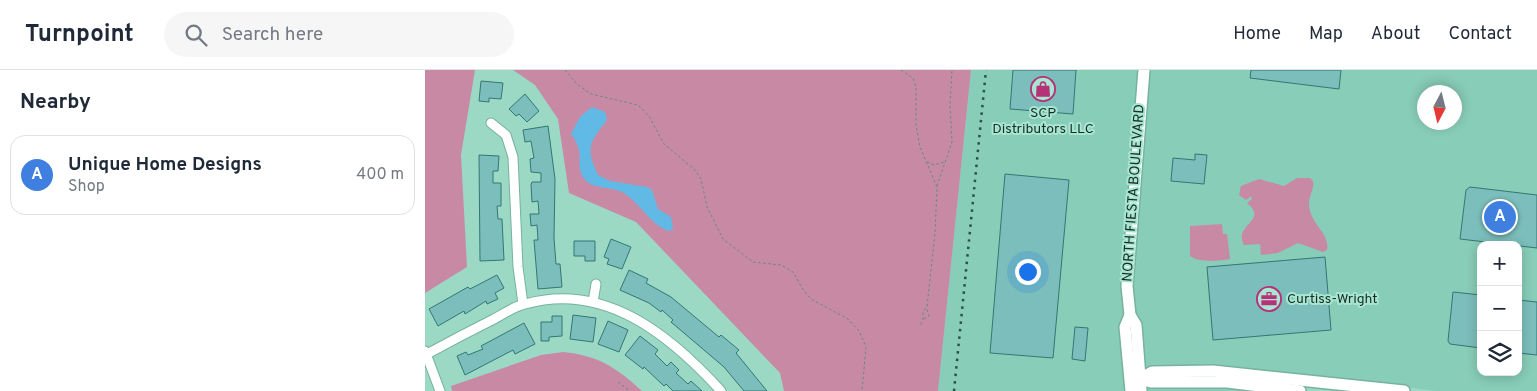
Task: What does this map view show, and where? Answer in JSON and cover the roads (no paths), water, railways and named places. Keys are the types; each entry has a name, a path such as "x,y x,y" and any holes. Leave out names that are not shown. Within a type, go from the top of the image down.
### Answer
{"street":[{"name":"NORTH FIESTA BOULEVARD","path":"1136,385 1135,325 1130,315 1127,286 1144,70"},
{"path":"491,123 506,135 513,157 518,267 523,304"},
{"path":"593,302 596,284"},
{"path":"440,391 426,352 523,304 553,298 613,306 658,331 721,391"},
{"path":"1136,385 1152,372 1213,371 1404,391"},
{"path":"1136,385 1151,382 1227,382 1300,391"}],"water":[{"path":"592,107 605,112 607,120 591,145 592,158 598,175 610,181 647,187 652,190 658,209 671,217 673,229 669,231 656,224 634,201 622,192 596,186 586,181 583,177 578,147 571,134 580,117"}],"railway":[{"path":"954,391 986,70"}],"place":[{"name":"SCP Distributors LLC","path":"1043,89"},
{"name":"Unique Home Designs","path":"1500,217"},
{"name":"Curtiss-Wright","path":"1269,299"}]}
